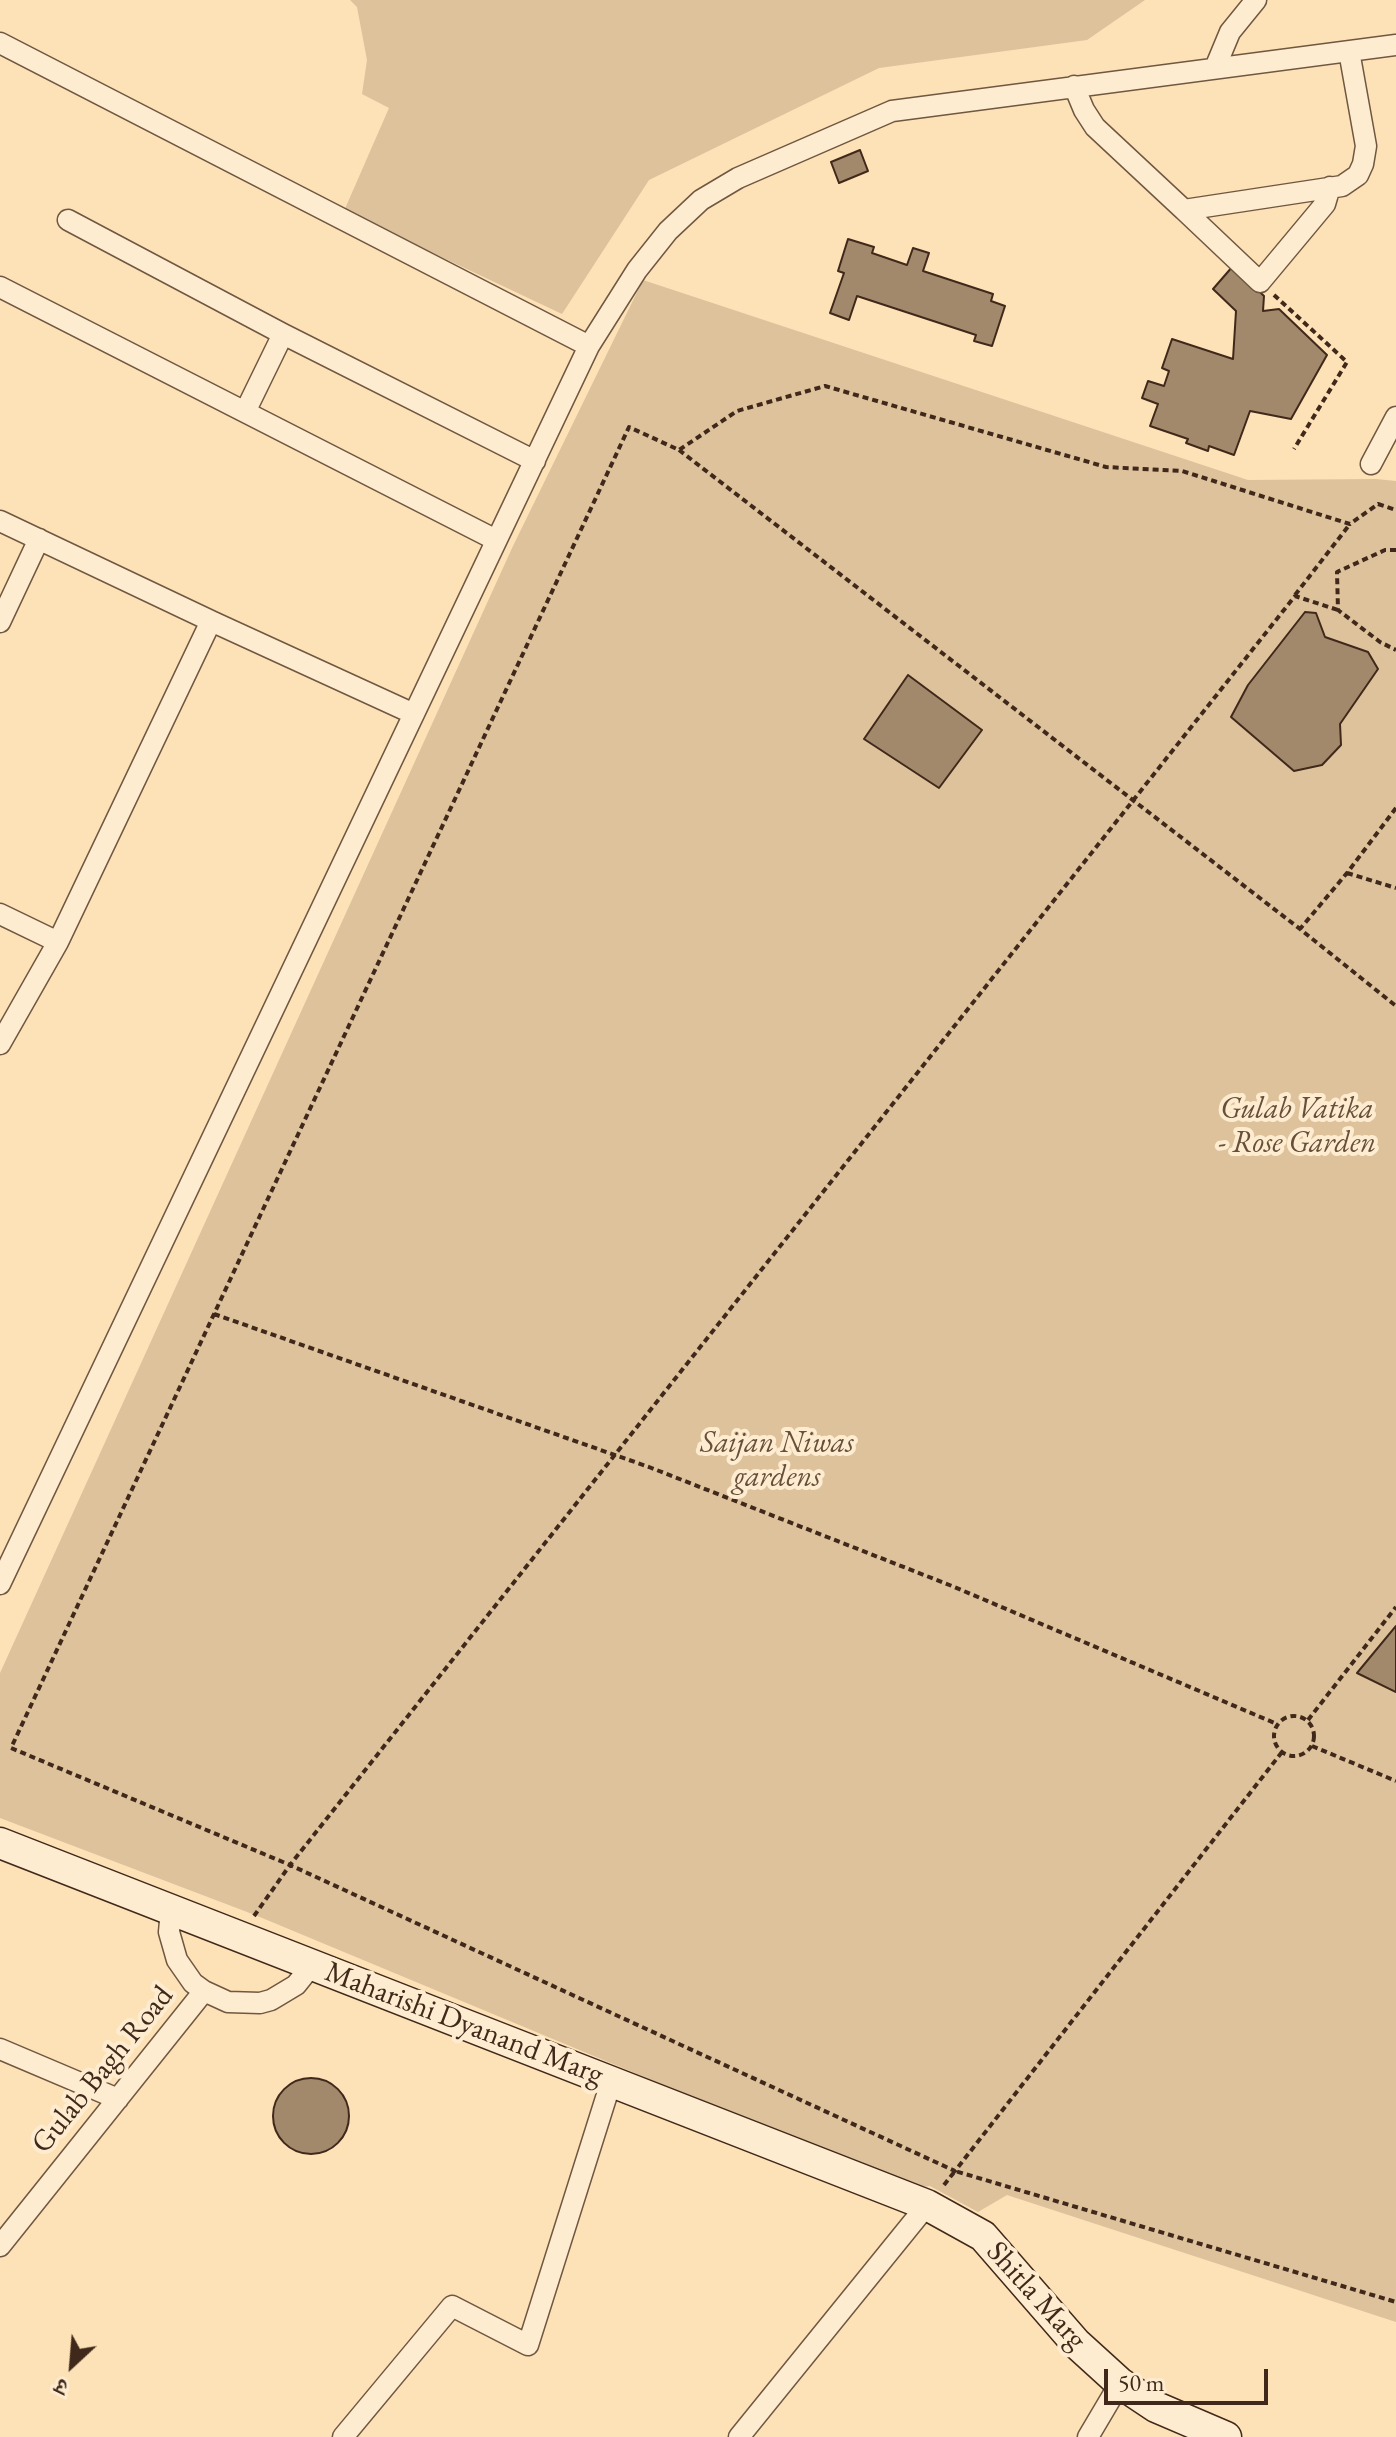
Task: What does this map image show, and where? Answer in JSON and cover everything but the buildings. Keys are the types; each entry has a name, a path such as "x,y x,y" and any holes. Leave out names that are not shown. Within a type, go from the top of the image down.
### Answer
{"main road":[{"name":"Maharishi Dyanand Marg","path":"0,1843 927,2205"},
{"name":"Shitla Marg","path":"927,2205 983,2236 1076,2343 1120,2383 1156,2407 1226,2437"}],"street":[{"path":"1215,68 1230,32 1256,0"},
{"path":"0,43 589,346"},
{"path":"0,1584 589,346 637,270 668,231 701,200 738,178 892,111 1396,45"},
{"path":"1184,210 1330,187 1350,182 1358,175 1366,146 1349,51"},
{"path":"1074,86 1095,127 1260,282 1325,204 1330,187"},
{"path":"68,220 283,334 535,461"},
{"path":"0,287 496,540"},
{"path":"245,412 283,334"},
{"path":"1371,464 1396,417"},
{"path":"0,521 414,714"},
{"path":"0,622 39,539"},
{"path":"0,1044 58,942 211,621"},
{"path":"0,914 58,942"},
{"path":"171,1910 169,1932 177,1960 193,1983 204,1991"},
{"name":"Gulab Bagh Road","path":"0,2246 204,1991 228,2002 260,2003 296,1985 312,1965"},
{"path":"0,2049 118,2099"},
{"path":"343,2437 452,2306 528,2345 611,2082"},
{"path":"739,2437 927,2205"},
{"path":"1088,2437 1120,2383"}],"path":[{"path":"1260,282 1347,362 1294,449"},
{"path":"679,450 737,411 825,386 1106,467 1182,471 1350,524"},
{"path":"1396,1006 679,450 629,427 11,1748 290,1865 955,2171 1396,2302"},
{"path":"239,1937 290,1865 1350,524 1378,504 1396,510"},
{"path":"1338,610 1337,572 1385,550 1396,550"},
{"path":"1295,596 1338,610 1380,642 1396,650"},
{"path":"1300,929 1396,808"},
{"path":"1347,873 1396,888"},
{"path":"214,1314 615,1455 952,1586 1277,1724"},
{"path":"1308,1720 1396,1607"},
{"path":"1296,1715 1308,1720 1315,1734 1312,1746 1299,1756 1282,1752 1275,1744 1277,1724 1296,1715"},
{"path":"1312,1746 1396,1781"},
{"path":"955,2171 1282,1752"}],"green space":[{"path":"350,0 1145,0 1087,40 879,68 649,180 562,314 344,211 389,108 362,94 367,60 357,7"},
{"name":"Saijan Niwas gardens","path":"643,280 1248,480 1396,481 1396,2322 1007,2195 978,2212 930,2186 911,2188 255,1915 0,1818 0,1673 513,546"}],"park label":[{"name":"Gulab Vatika - Rose Garden","path":"1297,1127"}]}
